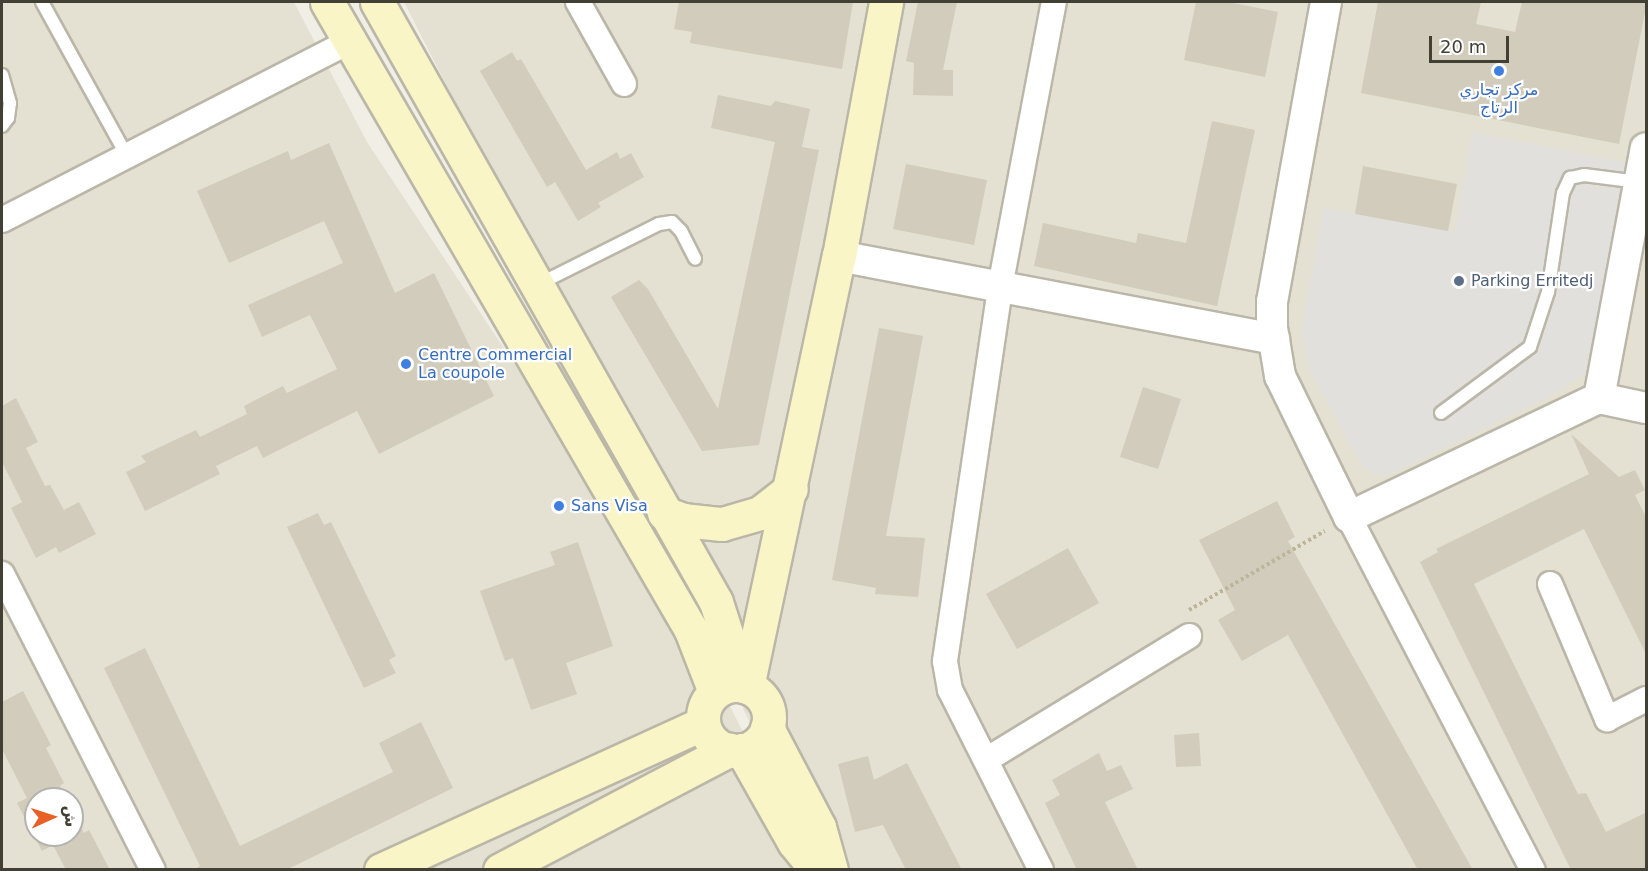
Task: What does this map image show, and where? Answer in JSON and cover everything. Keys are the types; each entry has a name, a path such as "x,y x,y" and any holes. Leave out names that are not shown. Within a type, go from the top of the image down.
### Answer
{"main road":[{"path":"327,2 691,630 735,688 765,704 767,728 819,827 831,870"},
{"path":"377,2 722,615 735,688"},
{"path":"817,870 794,843 735,750 715,744 703,723 705,706 735,688 791,489 839,256 886,2"},
{"path":"664,513 692,522 722,524 760,513 791,489"},
{"path":"381,870 703,723"},
{"path":"501,870 735,750 758,743 767,728"}],"street":[{"path":"578,2 624,84"},
{"path":"1041,870 950,690 945,662 1000,287 1054,2"},
{"path":"1326,2 1272,301 1274,339 1280,376 1349,517 1533,870"},
{"path":"2,220 349,42"},
{"path":"1599,398 1647,148"},
{"path":"839,256 1274,339"},
{"path":"1349,517 1599,398 1647,408"},
{"path":"2,574 153,870"},
{"path":"1550,585 1607,719 1647,699"},
{"path":"986,760 1189,636"}],"lane":[{"path":"42,2 127,156"},
{"path":"2,75 10,103 8,118 2,126"},
{"path":"1441,413 1530,347 1548,292 1563,193 1570,178 1584,175 1640,182"},
{"path":"536,285 658,224 672,222 681,231 695,259"}],"path":[{"path":"1189,636 1185,612 1349,517"}],"shaded area":[{"path":"2,2 294,2 367,142 691,630 813,869 2,870"},
{"path":"404,2 1646,2 1646,869 827,869 743,709 745,692 664,513"},
{"name":"Parking Erritedj","path":"1472,132 1628,163 1595,344 1584,374 1548,397 1385,477 1363,468 1310,371 1302,331 1323,208 1455,232"}],"building":[{"path":"679,2 853,2 842,69 690,43 692,32 674,29"},
{"path":"918,2 957,2 943,70 953,70 953,96 913,95 914,63 906,61"},
{"path":"1196,2 1228,2 1278,12 1265,77 1184,60"},
{"name":"مركز تجاري الرتاج","path":"1378,2 1481,2 1476,24 1515,32 1522,2 1647,2 1619,144 1361,93"},
{"path":"512,52 517,61 521,59 586,170 617,152 620,159 631,153 644,177 598,203 601,207 578,221 555,182 547,187 480,71"},
{"path":"718,95 771,106 775,101 810,109 802,147 819,150 759,445 702,451 611,297 639,280 648,289 718,409 775,142 711,128"},
{"path":"1212,121 1255,130 1217,306 1034,266 1043,223 1136,243 1138,233 1186,243"},
{"path":"329,143 395,293 434,273 494,396 379,454 357,411 263,458 257,446 216,466 220,474 145,511 126,472 146,462 141,456 196,430 200,437 247,414 244,406 283,386 287,393 337,369 310,315 262,337 248,305 343,263 324,221 229,263 197,191 288,151 291,160"},
{"path":"906,164 987,180 974,245 893,229"},
{"path":"1363,166 1457,184 1448,231 1355,214"},
{"path":"879,328 923,336 886,536 925,538 918,597 875,594 876,588 832,580"},
{"path":"1143,387 1181,399 1158,469 1120,457"},
{"path":"16,398 38,442 26,448 45,486 50,485 64,510 79,502 96,534 59,553 56,547 36,558 11,508 22,502 2,462 2,406"},
{"path":"1571,434 1619,477 1635,470 1645,490 1635,495 1647,519 1647,656 1584,529 1474,584 1578,794 1586,793 1606,832 1647,812 1647,870 1571,870 1420,562 1438,552 1436,549 1589,474"},
{"path":"1277,501 1295,537 1288,541 1473,870 1418,870 1288,635 1242,661 1218,620 1235,610 1199,540"},
{"path":"318,513 324,525 331,522 396,656 389,660 396,673 364,688 287,527"},
{"path":"578,542 613,646 566,663 577,694 531,710 513,658 505,661 480,591 555,565 550,552"},
{"path":"1068,548 1099,603 1017,649 986,594"},
{"path":"145,648 240,846 393,772 379,743 421,722 453,788 286,870 193,870 200,866 104,668"},
{"path":"23,691 51,745 46,748 64,783 60,787 24,787 24,792 2,749 2,702"},
{"path":"1199,733 1201,766 1176,767 1174,735"},
{"path":"1099,753 1107,771 1121,765 1133,789 1105,802 1138,870 1077,870 1045,803 1060,795 1052,780"},
{"path":"868,756 874,780 907,763 962,870 906,870 883,825 855,832 838,764"},
{"path":"24,800 24,816 17,803"},
{"path":"89,830 110,870 66,870 54,847 84,847 84,833"}],"place":[{"name":"مركز تجاري الرتاج","path":"1499,71"},
{"name":"Parking Erritedj","path":"1459,281"},
{"name":"Centre Commercial La coupole","path":"406,364"},
{"name":"Sans Visa","path":"559,506"}]}
